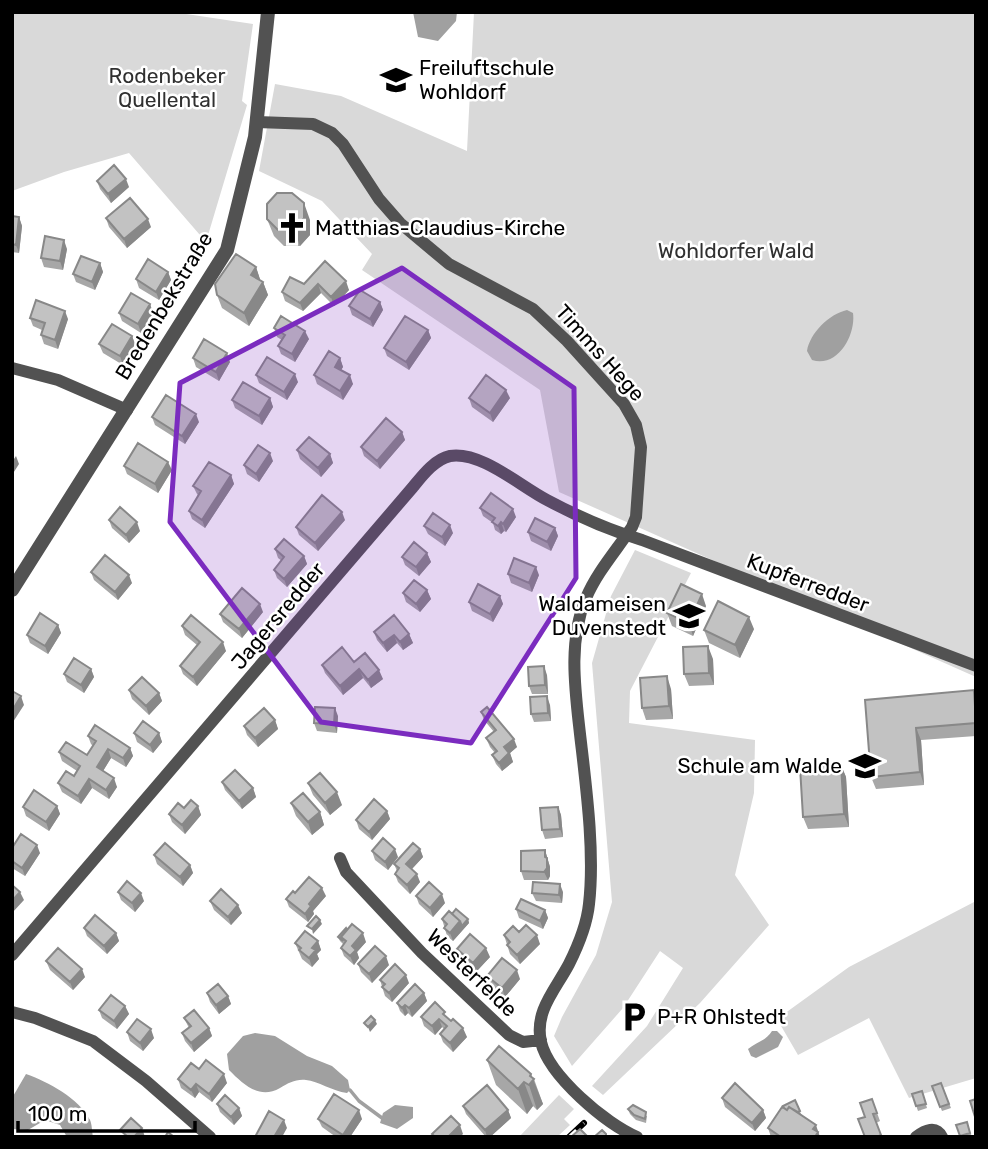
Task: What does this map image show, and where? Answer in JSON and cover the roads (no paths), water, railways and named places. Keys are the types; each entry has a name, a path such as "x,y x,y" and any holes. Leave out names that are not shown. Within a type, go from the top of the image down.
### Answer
{"street":[{"name":"Bredenbekstraße","path":"12,590 227,250 255,137 266,13"},
{"name":"Timms Hege","path":"257,122 313,124 332,133 344,145 379,199 400,223 449,264 542,316 613,391 631,415 640,436 638,507 632,527 593,583 582,607 576,632 574,670 585,789 590,889 585,923 570,963 540,1017 541,1040"},
{"path":"12,368 58,380 127,410"},
{"name":"Jagersredder","path":"12,955 413,486 428,470 448,456 463,456 481,461 546,500 582,518 627,535"},
{"name":"Kupferredder","path":"627,535 976,666"},
{"name":"Westerfelde","path":"340,858 346,872 422,953 509,1035 523,1042 541,1040"},
{"path":"12,1012 93,1041 146,1081 210,1137"},
{"path":"541,1040 552,1065 584,1098 617,1127 637,1137"},
{"path":"916,1137 934,1129 942,1137"}],"waterway":[{"path":"350,1090 359,1101 382,1118"}],"railway":[{"path":"569,1137 584,1123"}],"place":[{"name":"Freiluftschule Wohldorf","path":"396,80"},
{"name":"Matthias-Claudius-Kirche","path":"292,228"},
{"name":"Waldameisen Duvenstedt","path":"689,616"},
{"name":"Schule am Walde","path":"865,766"},
{"name":"P+R Ohlstedt","path":"634,1017"}],"park label":[{"name":"Rodenbeker Quellental","path":"167,88"},
{"name":"Wohldorfer Wald","path":"736,251"}]}
